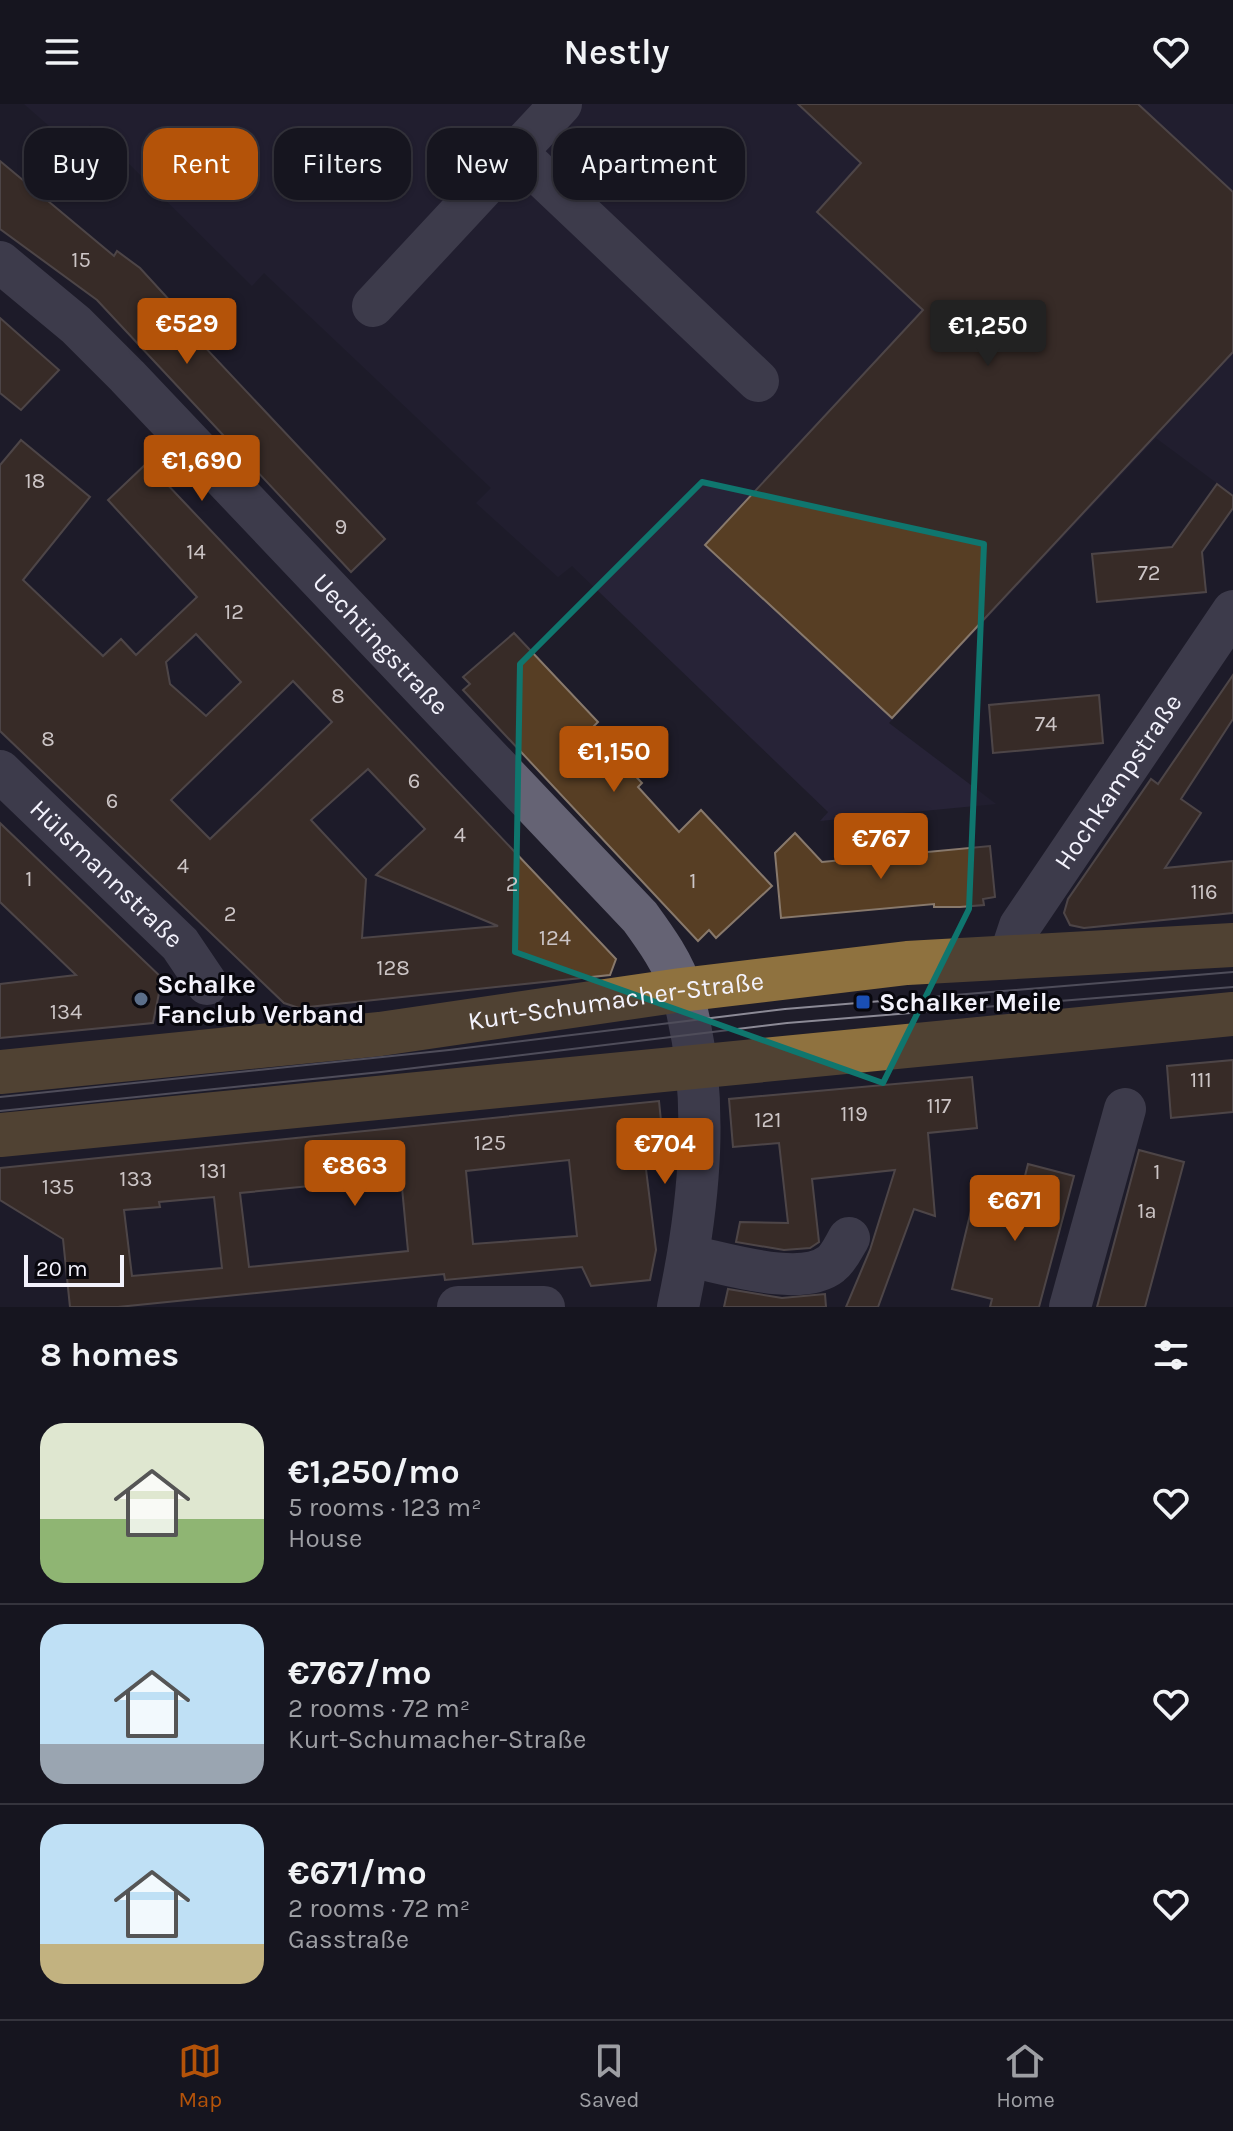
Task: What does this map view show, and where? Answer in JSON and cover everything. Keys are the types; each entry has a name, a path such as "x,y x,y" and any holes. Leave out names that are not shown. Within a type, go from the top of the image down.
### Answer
{"main road":[{"name":"Kurt-Schumacher-Straße","path":"0,1072 380,1034 681,990 907,963 1233,945"},
{"path":"0,1135 1233,1014"}],"street":[{"path":"537,130 561,104"},
{"path":"537,172 758,381"},
{"path":"373,306 471,200"},
{"name":"Uechtingstraße","path":"0,262 76,325 127,376 640,917 660,946 681,990 694,1066 700,1156 689,1256 678,1307"},
{"name":"Hochkampstraße","path":"1010,956 1020,926 1233,611"},
{"name":"Hülsmannstraße","path":"0,771 180,944 207,984"},
{"path":"1070,1307 1125,1109"},
{"path":"689,1256 780,1273 816,1273 834,1262 849,1238"},
{"path":"458,1307 544,1307"}],"highlighted area":[{"path":"702,482 984,544 969,909 883,1083 515,952 520,664"}],"shaded area":[{"path":"24,104 1233,104 1233,495 1156,438 889,723 996,804 820,821 828,812 572,566 558,577 476,503 491,488 264,273 252,286 165,200 258,200 258,128 143,128 143,178 127,162 127,128 93,128 90,125 87,128 51,128"}],"building":[{"path":"798,104 1138,104 1233,192 1233,352 892,718 705,545 923,310 817,212 861,163"},
{"path":"0,161 24,181 24,200 47,200 114,256 117,251 140,268 173,304 169,309 385,539 351,572 97,300 0,229"},
{"path":"0,318 59,370 21,410 0,393"},
{"path":"21,440 90,497 23,580 103,656 121,639 136,655 197,597 108,500 147,463 616,959 610,975 299,1008 284,1003 0,731 0,465","holes":["196,634 241,682 206,716 170,684 166,662","293,681 332,722 210,839 171,800","368,769 425,829 376,875 498,926 362,938 366,879 311,820"]},
{"path":"1217,484 1233,496 1233,508 1202,552 1206,592 1097,602 1092,554 1172,547"},
{"path":"514,633 598,722 591,729 642,783 638,787 679,832 701,810 772,886 716,938 709,930 698,941 463,690 470,684 463,677"},
{"path":"1233,675 1233,719 1181,799 1201,813 1165,868 1233,861 1233,913 1084,928 1070,925 1064,913 1068,899 1151,779 1158,784"},
{"path":"1099,695 1103,743 993,753 989,705"},
{"path":"0,823 162,978 153,1023 0,1038 0,984 76,975 0,902"},
{"path":"795,833 822,862 990,846 995,897 983,899 984,905 934,907 934,904 781,918 775,853"},
{"path":"1233,1060 1233,1112 1171,1118 1167,1066"},
{"path":"972,1077 977,1128 928,1133 935,1216 914,1209 878,1307 846,1307 870,1250 895,1170 812,1179 819,1242 810,1248 784,1250 736,1242 740,1222 788,1223 779,1143 733,1147 729,1099"},
{"path":"659,1101 664,1151 644,1153 656,1250 650,1280 591,1286 582,1267 445,1280 444,1274 118,1307 70,1307 63,1239 0,1200 0,1168","holes":["569,1160 577,1236 473,1244 466,1171","401,1177 408,1251 249,1267 240,1193","214,1197 222,1268 132,1276 124,1210 160,1207 159,1202"]},
{"path":"1139,1150 1184,1162 1145,1307 1097,1307"},
{"path":"1028,1164 1074,1176 1065,1210 1039,1307 990,1307 992,1299 952,1289 971,1211 1001,1218 1008,1189 1021,1192"},
{"path":"728,1289 782,1298 825,1294 826,1307 724,1307"}],"tram line":[{"path":"0,1097 449,1050 785,1009 1233,972"},
{"path":"0,1111 381,1072 787,1023 1233,987"}],"place":[{"name":"Schalke Fanclub Verband","path":"141,999"},
{"name":"Schalker Meile","path":"863,1002"}]}
